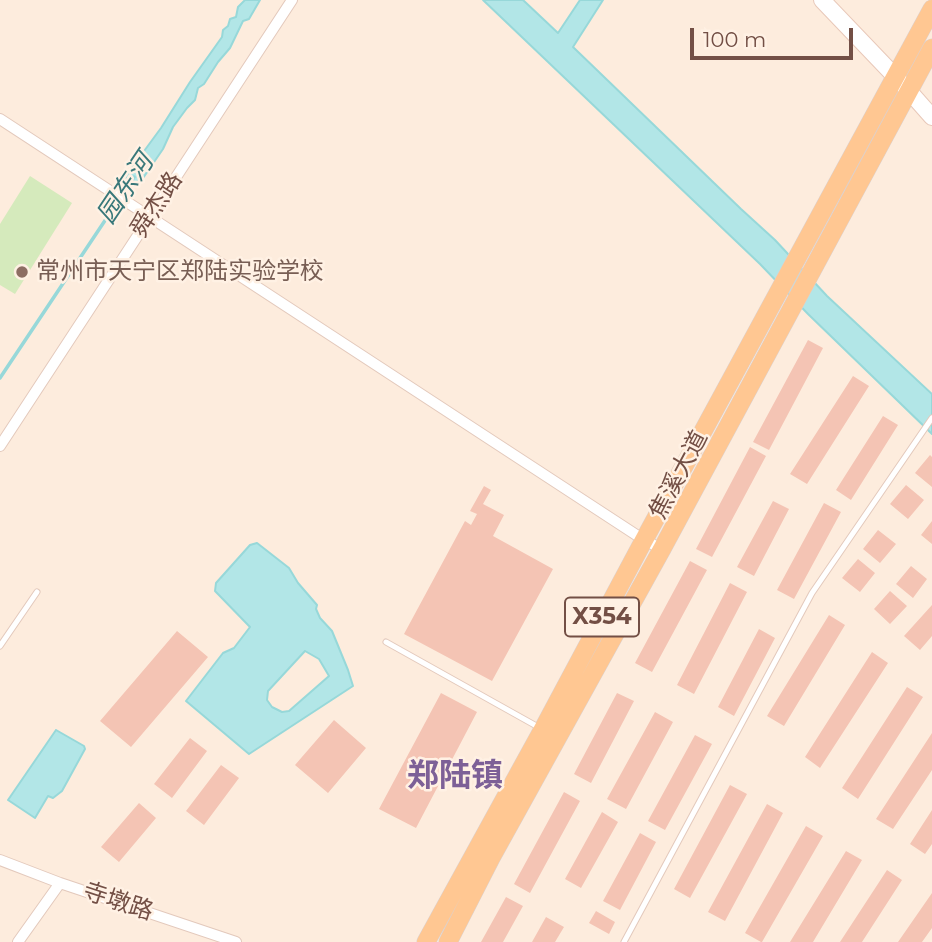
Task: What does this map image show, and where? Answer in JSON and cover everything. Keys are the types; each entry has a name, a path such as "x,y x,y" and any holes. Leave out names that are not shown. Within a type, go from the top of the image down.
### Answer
{"main road":[{"name":"焦溪大道","path":"426,942 932,9"},
{"name":"焦溪大道","path":"448,942 491,858 662,549 932,48"}],"street":[{"name":"舜杰路","path":"0,446 292,0"},
{"path":"822,0 932,117"},
{"path":"0,119 644,540 662,549"},
{"name":"寺墩路","path":"0,860 236,942"},
{"path":"18,942 60,883"}],"lane":[{"path":"624,942 812,593 932,418"},
{"path":"0,646 37,592"},
{"path":"386,642 543,729"}],"green space":[{"path":"30,176 72,203 15,294 0,285 0,224"}],"water":[{"path":"245,0 260,0 249,19 243,21 230,48 204,84 198,88 195,100 173,127 163,149 139,184 125,177 161,128 222,37 230,19 236,17 238,7"},
{"path":"483,0 523,0 558,33 580,0 603,0 573,47 775,240 827,296 932,394 932,434 760,264"},
{"path":"257,543 289,568 317,605 320,618 332,631 353,686 249,754 186,701 223,653 234,648 250,627 215,591 216,583 250,545","holes":["305,651 319,659 329,676 289,711 282,712 272,707 267,700 268,691"]},
{"path":"56,730 85,749 62,791 53,798 48,796 35,818 8,800"}],"building":[{"path":"808,340 823,348 769,450 753,442"},
{"path":"853,376 869,386 807,484 790,474"},
{"path":"883,416 898,425 851,500 836,490"},
{"path":"750,447 766,456 712,557 696,549"},
{"path":"930,455 932,457 932,487 915,473"},
{"path":"906,485 924,500 908,519 890,504"},
{"path":"484,486 491,490 483,504 504,515 493,536 553,569 492,681 404,634 465,521 471,525 477,514 470,511"},
{"path":"773,501 789,509 754,576 737,567"},
{"path":"824,503 841,512 794,599 777,590"},
{"path":"932,521 932,544 921,535"},
{"path":"878,530 896,544 880,563 863,549"},
{"path":"858,559 875,573 860,592 842,578"},
{"path":"690,561 707,570 652,672 635,663"},
{"path":"911,566 927,579 913,598 896,584"},
{"path":"730,583 747,592 694,694 677,685"},
{"path":"890,591 907,606 890,624 874,609"},
{"path":"932,605 932,636 920,650 904,636"},
{"path":"829,615 845,625 784,726 767,716"},
{"path":"759,629 775,638 734,716 718,707"},
{"path":"177,631 208,657 131,747 100,721"},
{"path":"872,652 888,663 820,768 805,757"},
{"path":"907,687 923,697 858,799 842,788"},
{"path":"441,693 477,712 416,828 379,809"},
{"path":"617,693 634,701 591,783 574,774"},
{"path":"655,712 673,722 626,809 607,799"},
{"path":"334,720 366,748 328,793 295,765"},
{"path":"932,733 932,770 893,829 876,819"},
{"path":"695,735 712,744 665,830 648,821"},
{"path":"190,738 207,751 172,798 154,784"},
{"path":"221,765 239,778 204,825 186,811"},
{"path":"730,785 747,794 690,898 674,889"},
{"path":"564,792 580,801 530,893 514,884"},
{"path":"139,803 156,818 119,862 101,847"},
{"path":"767,804 783,813 725,921 708,912"},
{"path":"932,810 932,844 925,854 910,844"},
{"path":"602,812 618,822 581,888 565,879"},
{"path":"806,826 823,836 761,942 745,933"},
{"path":"640,833 656,842 620,910 603,901"},
{"path":"846,851 862,860 813,942 790,942"},
{"path":"887,870 902,880 862,942 840,942"},
{"path":"932,893 932,928 922,942 898,942"},
{"path":"506,897 523,906 503,942 481,942"},
{"path":"596,911 615,922 609,934 589,923"},
{"path":"546,917 564,927 555,942 532,942"}],"waterway":[{"name":"园东河","path":"0,378 134,177"}],"place":[{"name":"常州市天宁区郑陆实验学校","path":"22,272"}],"district":[{"name":"郑陆镇","path":"455,777"}]}
